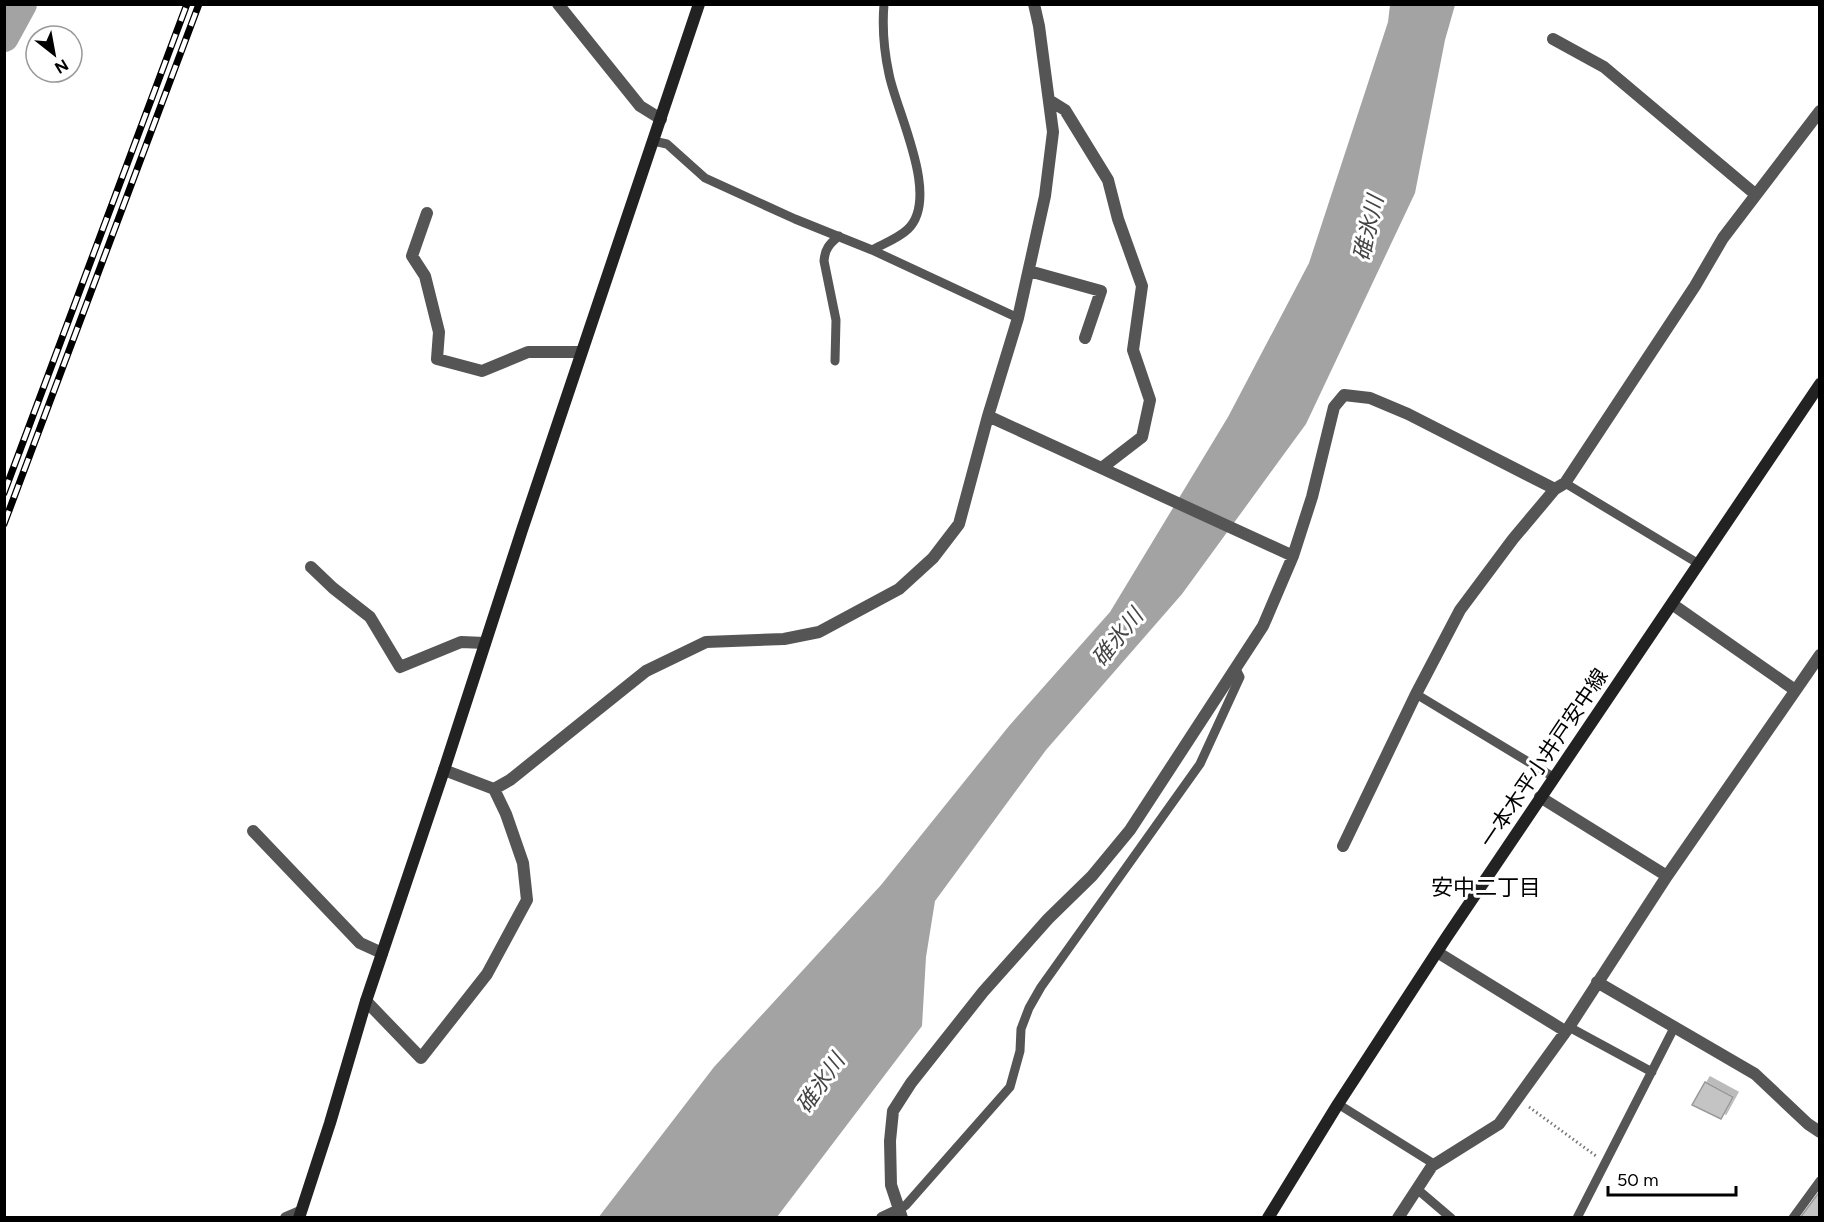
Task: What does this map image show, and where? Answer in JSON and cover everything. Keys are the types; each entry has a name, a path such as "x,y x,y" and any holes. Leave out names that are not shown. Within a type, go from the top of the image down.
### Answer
{"street":[{"path":"558,4 640,106 661,119"},
{"path":"286,1218 299,1215 330,1123 366,1001 699,4"},
{"path":"494,789 510,780 646,671 706,642 784,639 819,632 899,589 933,558 959,524 988,416 1018,318 1045,196 1053,132 1034,4"},
{"path":"1553,39 1604,67 1755,194"},
{"path":"1049,100 1065,110 1108,180 1118,219 1142,286 1134,350 1150,400 1142,437 1109,470"},
{"path":"1343,846 1416,694 1460,610 1513,539 1560,486 1695,286 1723,238 1820,111"},
{"path":"426,213 412,256 425,276 439,332 437,359 482,371 528,352 581,352"},
{"path":"1029,271 1101,291 1085,339"},
{"name":"一本木平小井戸安中線","path":"1268,1218 1338,1104 1437,952 1820,384"},
{"path":"882,1217 900,1214 891,1185 893,1111 911,1083 983,992 1048,919 1092,876 1130,830 1263,626 1287,554 1312,497 1334,407 1344,395 1370,398 1560,486"},
{"path":"988,416 1287,554"},
{"path":"311,567 370,617 400,667 461,642 485,644"},
{"path":"1672,604 1795,690"},
{"path":"1398,1218 1434,1164 1499,1124 1567,1029 1667,876 1820,655"},
{"path":"366,1001 421,1058 488,974 526,900 523,863 506,813 494,789 444,770"},
{"path":"1540,797 1667,876"},
{"path":"253,831 360,944 382,953"},
{"path":"1437,952 1567,1029"},
{"path":"1597,982 1755,1074 1808,1124 1820,1132"}],"lane":[{"path":"872,250 909,229 918,212 920,193 908,133 889,76 882,27 884,4"},
{"path":"653,141 667,144 705,178 872,250 1018,318"},
{"path":"836,361 836,320 824,252 838,236"},
{"path":"1560,486 1699,564"},
{"path":"900,1214 1010,1087 1020,1051 1021,1029 1029,1008 1054,969 1200,764 1240,677 1236,669"},
{"path":"1416,694 1555,778"},
{"path":"1577,1218 1675,1026"},
{"path":"1567,1029 1652,1072"},
{"path":"1338,1104 1434,1164"},
{"path":"1793,1218 1820,1181"},
{"path":"1417,1189 1451,1218"}],"path":[{"path":"1518,1098 1605,1162"}],"water":[{"name":"碓氷川","path":"1390,5 1455,5 1445,40 1415,193 1306,424 1182,594 1046,750 935,901 926,957 922,1026 777,1217 598,1218 714,1067 881,885 1009,726 1110,612 1228,417 1309,263 1388,22"}],"building":[{"path":"1705,1082 1733,1097 1721,1119 1692,1105"},
{"path":"1820,1191 1820,1218 1800,1218"}],"waterway":[{"path":"4,37 22,4"}],"railway":[{"path":"4,493 187,4"},
{"path":"4,524 199,4"}],"district":[{"name":"安中二丁目","path":"1486,887"}]}
